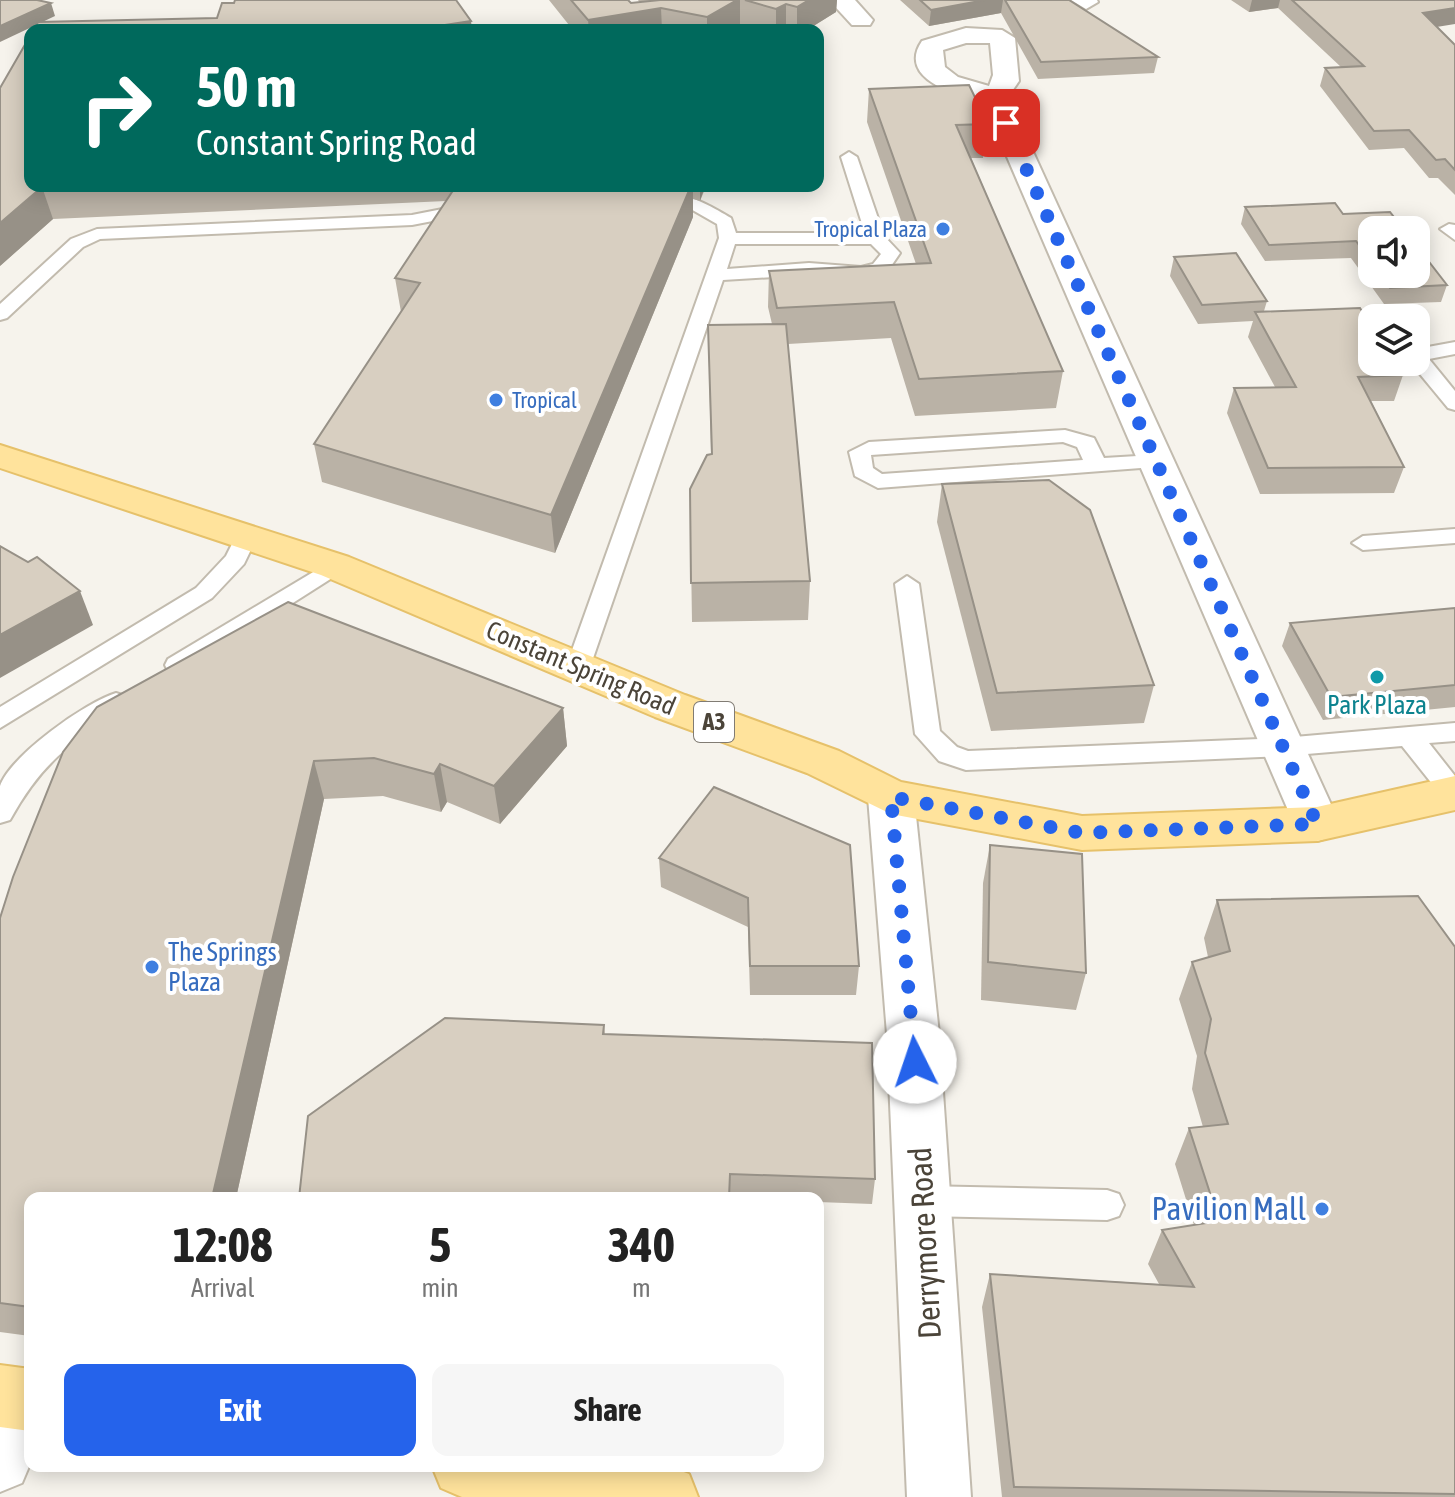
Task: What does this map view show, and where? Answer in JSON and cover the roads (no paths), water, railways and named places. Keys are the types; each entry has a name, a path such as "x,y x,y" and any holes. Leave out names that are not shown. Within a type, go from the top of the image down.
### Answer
{"main road":[{"name":"Constant Spring Road","path":"0,456 335,566 670,706 823,762 891,797 1082,833 1317,824 1455,793"},
{"path":"502,1472 666,1497"}],"street":[{"path":"841,0 861,20"},
{"path":"994,95 1317,824"},
{"name":"Derrymore Road","path":"891,797 913,1034 939,1497"},
{"path":"0,1461 17,1398"}],"lane":[{"path":"715,275 809,269 852,274 872,271 886,263 891,253 876,238 849,157"},
{"path":"578,667 728,238 725,222 707,208 679,200 633,199"},
{"path":"0,314 77,243 97,234 412,220 460,208 489,207"},
{"path":"728,238 783,241 876,238"},
{"path":"1455,348 1424,353 1418,359 1419,365 1455,403"},
{"path":"1096,464 1086,443 1065,436 869,448 860,452 863,471 878,481 1154,461"},
{"path":"1363,543 1455,536"},
{"path":"0,719 204,593 236,559 246,537"},
{"path":"158,677 335,566"},
{"path":"907,584 928,734 948,754 966,761 1283,747 1455,732"},
{"path":"0,813 19,777 42,753 132,693"},
{"path":"1410,738 1455,793"},
{"path":"922,1201 1107,1205"}],"place":[{"name":"Tropical Plaza","path":"943,229"},
{"name":"Tropical","path":"496,400"},
{"name":"Park Plaza","path":"1377,677"},
{"name":"The Springs Plaza","path":"152,967"},
{"name":"Pavilion Mall","path":"1322,1209"}]}
